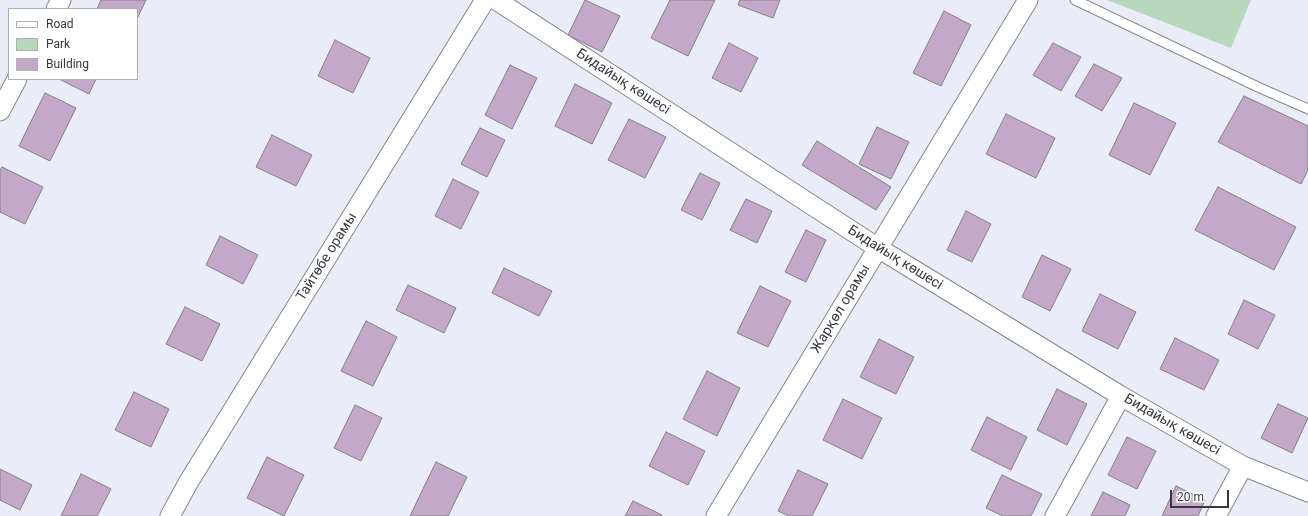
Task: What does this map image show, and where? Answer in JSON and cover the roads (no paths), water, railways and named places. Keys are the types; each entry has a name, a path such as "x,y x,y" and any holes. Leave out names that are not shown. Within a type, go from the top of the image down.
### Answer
{"street":[{"name":"Тайтөбе орамы","path":"170,516 188,483 485,0"},
{"name":"Бидайық көшесі","path":"496,0 878,248 1121,396 1243,466 1308,492"},
{"name":"Жарқөл орамы","path":"716,516 1028,0"},
{"path":"0,111 17,80"},
{"path":"1056,516 1121,396"},
{"path":"1216,516 1243,466"}],"lane":[{"path":"1075,0 1260,88 1308,109"}]}
